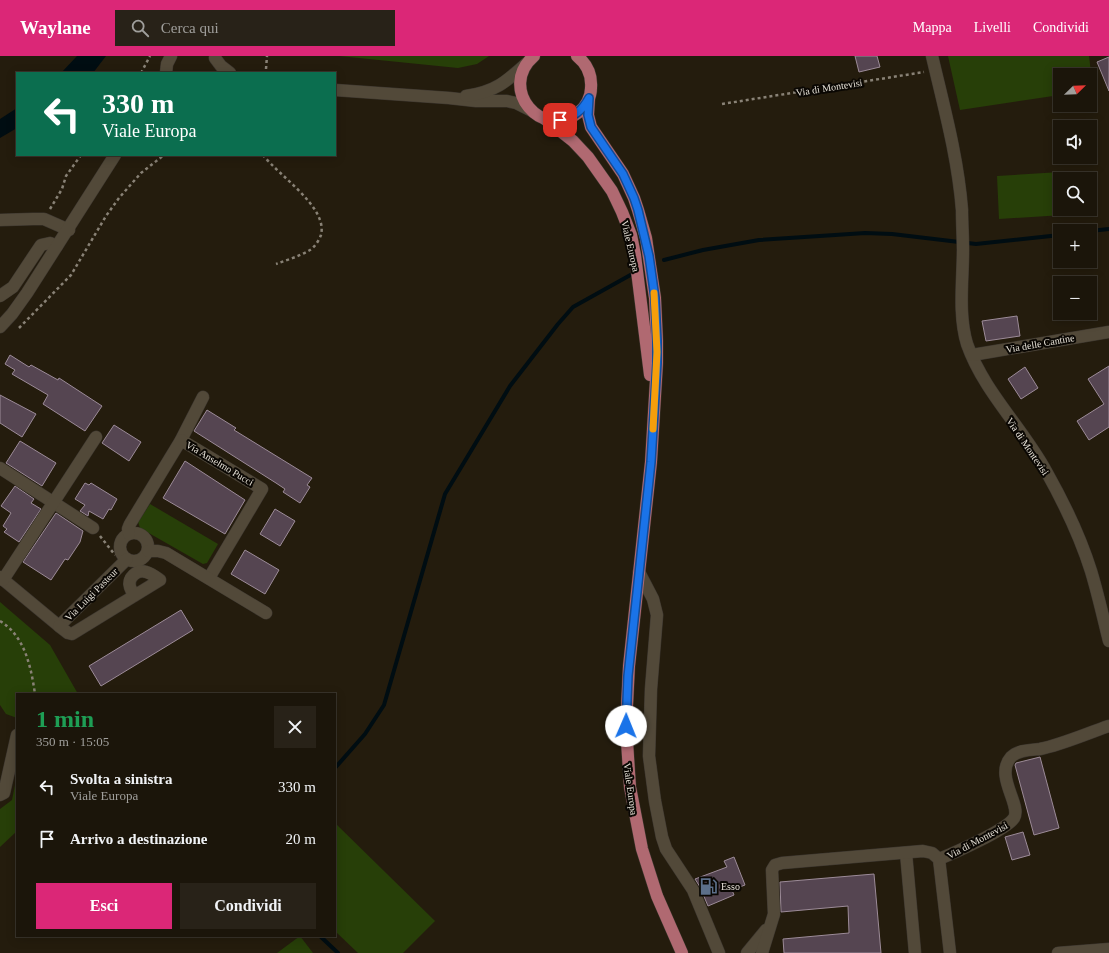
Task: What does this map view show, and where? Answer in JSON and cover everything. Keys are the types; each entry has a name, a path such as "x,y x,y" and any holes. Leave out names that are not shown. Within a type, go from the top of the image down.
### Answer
{"main road":[{"name":"Viale Europa","path":"577,56 584,63 591,76 588,115 591,127 629,185 638,210 646,238 655,298 657,341 656,383 651,462 627,685 626,726 628,773 638,834 657,896 682,953"},
{"name":"Viale Europa","path":"530,59 521,77 521,92 527,106 539,117 545,119 573,141 594,164 612,190 626,222 633,246 639,284 654,402"},
{"path":"545,119 567,119 580,111 589,98"}],"street":[{"path":"932,56 936,70"},
{"path":"214,57 218,66 218,72"},
{"path":"214,57 221,66 229,72"},
{"path":"449,98 478,94 495,88 503,83 530,59"},
{"name":"Via di Montevisi","path":"936,70 952,140 961,195 963,230 963,313 965,336 972,355 985,381 1046,471 1067,512 1091,570 1109,641"},
{"path":"336,90 449,98 476,102 507,101 516,103 532,111"},
{"path":"0,327 27,294 57,246 69,230 114,156"},
{"path":"104,173 121,156"},
{"path":"0,220 44,220 69,230"},
{"path":"1,297 13,287 41,245 50,243 57,246"},
{"name":"Via delle Cantine","path":"972,355 1109,332"},
{"path":"181,440 203,397"},
{"path":"2,578 54,503 96,437"},
{"name":"Via Anselmo Pucci","path":"129,534 128,529 130,524 181,440 262,489 209,578"},
{"path":"0,468 93,528"},
{"path":"136,533 141,534 145,538 148,543 148,551 144,558 137,561 125,561 120,546 122,541 129,534 136,533"},
{"path":"148,551 166,553 266,613"},
{"name":"Via Luigi Pasteur","path":"2,578 59,626 125,561"},
{"path":"639,572 653,599 657,615 651,689 649,756 655,801 662,837 666,849 693,890 719,953"},
{"path":"59,626 68,633 72,634 134,596"},
{"name":"Via di Montevisi","path":"940,859 957,852 1000,829 1015,817 1005,776 1006,768 1011,757 1019,752 1046,748 1109,726"},
{"path":"0,795 4,792 16,739"},
{"path":"762,953 774,914 772,870 775,865 782,863 928,852 940,859 950,953"},
{"path":"906,853 915,953"},
{"path":"747,953 773,919"},
{"path":"1058,953 1109,949"}],"path":[{"path":"142,72 150,56"},
{"path":"266,69 267,56"},
{"name":"Via di Montevisi","path":"722,104 936,70"},
{"path":"44,220 62,189 66,176 80,156"},
{"path":"19,328 71,275 106,216 119,198 141,173 163,156"},
{"path":"264,156 310,202 318,214 322,226 319,239 313,248 276,264"},
{"path":"93,528 125,561"},
{"path":"0,621 16,635 24,650 32,669 36,693"}],"green space":[{"path":"339,56 489,56 477,64 458,68"},
{"path":"948,56 1089,56 1090,68 1053,68 1053,96 960,110"},
{"path":"1053,172 1053,216 999,219 997,176"},
{"path":"150,504 218,544 207,563 203,564 140,528 138,522"},
{"path":"0,602 50,645 77,693 16,693 16,718 6,714 0,705"},
{"path":"16,780 16,832 0,847 0,809 12,800"},
{"path":"336,824 435,921 403,953 358,953 336,932"},
{"path":"301,937 313,953 277,953"}],"shaded area":[{"path":"77,56 106,56 94,72 62,72"},
{"path":"16,109 16,129 0,138 0,119"}],"building":[{"path":"855,56 877,56 880,67 859,72"},
{"path":"1109,57 1109,91 1097,62"},
{"path":"1017,316 1020,336 986,341 982,321"},
{"path":"10,355 29,367 31,365 58,380 59,378 102,406 85,431 43,404 48,395 12,374 15,370 5,364"},
{"path":"1109,366 1109,427 1089,440 1077,421 1104,404 1088,379"},
{"path":"1025,367 1038,388 1021,399 1008,379"},
{"path":"0,395 36,414 22,437 0,423"},
{"path":"207,410 236,428 234,430 312,478 307,485 310,487 300,503 283,492 285,489 194,431"},
{"path":"114,425 141,442 129,461 102,443"},
{"path":"20,441 56,463 42,486 6,463"},
{"path":"185,461 245,500 225,534 163,498"},
{"path":"85,483 89,485 91,483 117,499 111,510 109,509 103,519 89,511 88,516 80,511 85,505 75,499"},
{"path":"15,486 34,499 31,503 41,509 19,542 4,532 7,529 3,526 11,513 1,506"},
{"path":"275,509 295,521 280,546 260,534"},
{"path":"56,513 83,531 80,542 68,560 65,559 51,580 23,562"},
{"path":"245,550 279,570 265,594 231,574"},
{"path":"181,610 193,630 101,686 89,666"},
{"path":"1040,757 1059,828 1034,835 1015,765 1016,763"},
{"path":"1023,832 1030,855 1012,860 1005,837"},
{"path":"734,857 745,885 732,890 734,895 708,906 695,879 727,867 724,861"},
{"path":"874,874 881,953 784,953 783,939 849,933 848,906 781,912 780,882"}],"waterway":[{"path":"1097,230 1109,229"},
{"path":"664,260 703,250 759,240 865,233 892,234 976,244 1053,236"},
{"path":"336,767 365,734 384,705 445,494 510,386 573,307 634,273"},
{"path":"321,937 338,953"}],"slow traffic":[{"path":"653,429 657,352 654,293"}],"place":[{"name":"Esso","path":"708,886"}],"route":[{"path":"560,120 574,116 585,105 589,98 588,115 593,132 623,174 629,185 638,210 646,238 655,298 657,363 651,462 628,676 626,726"}]}
